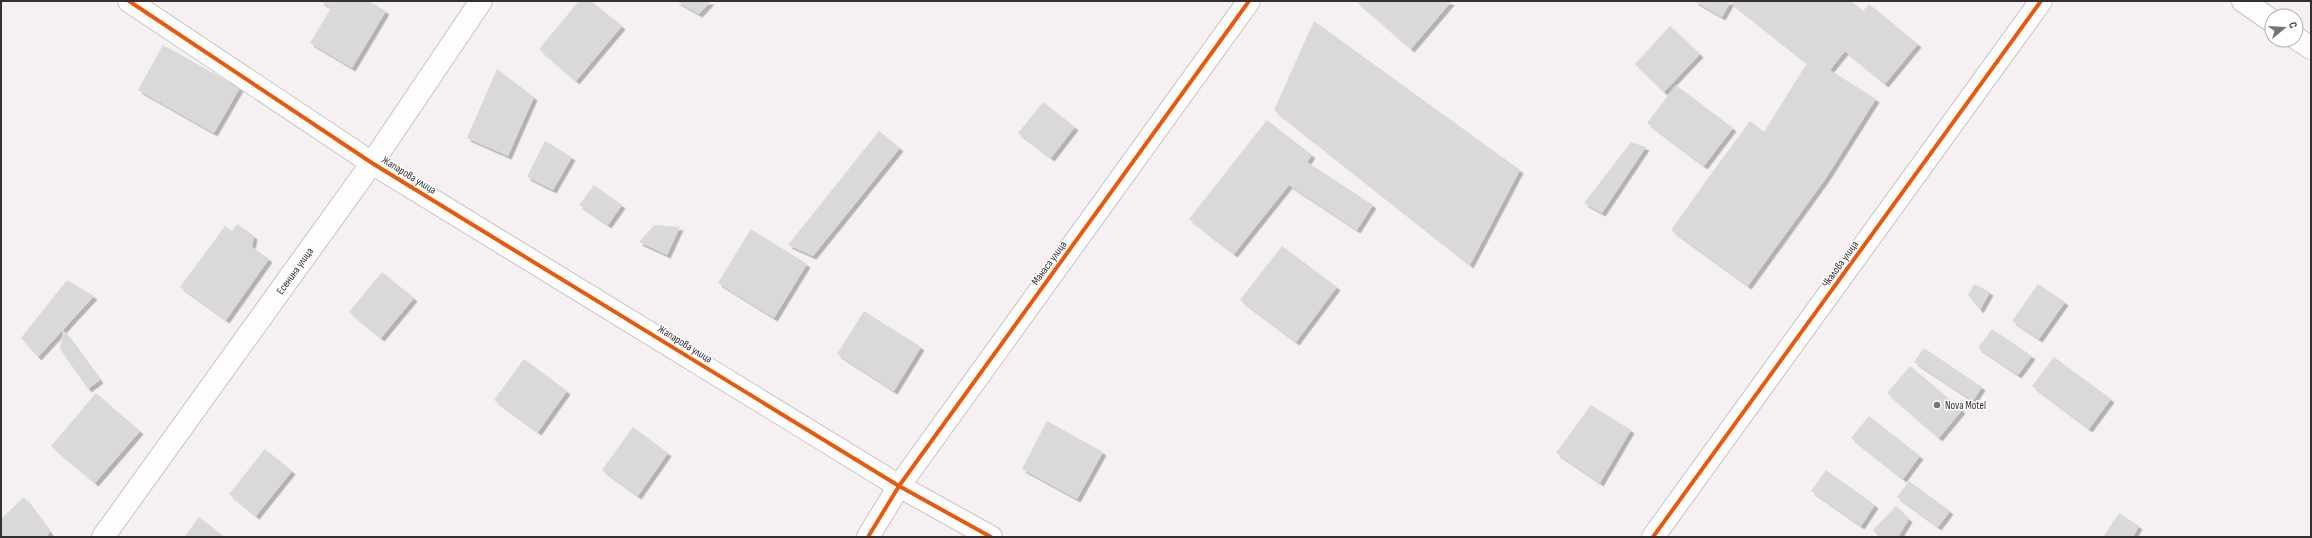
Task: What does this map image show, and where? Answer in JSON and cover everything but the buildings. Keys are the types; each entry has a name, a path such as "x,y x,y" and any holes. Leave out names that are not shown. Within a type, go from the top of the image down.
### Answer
{"street":[{"name":"Жапарова улица","path":"129,1 372,163 899,486 991,537"},
{"name":"Есенина улица","path":"103,537 372,163 481,1"},
{"name":"Манаса улица","path":"868,537 899,486 1249,1"},
{"name":"Чкалова улица","path":"1653,537 2041,1"},
{"path":"2243,1 2264,15"}],"cycle path":[{"path":"129,1 372,163 899,486 991,537"},
{"path":"868,537 899,486 1249,1"},
{"path":"1653,537 2041,1"}],"place":[{"name":"Nova Motel","path":"1937,405"}]}
